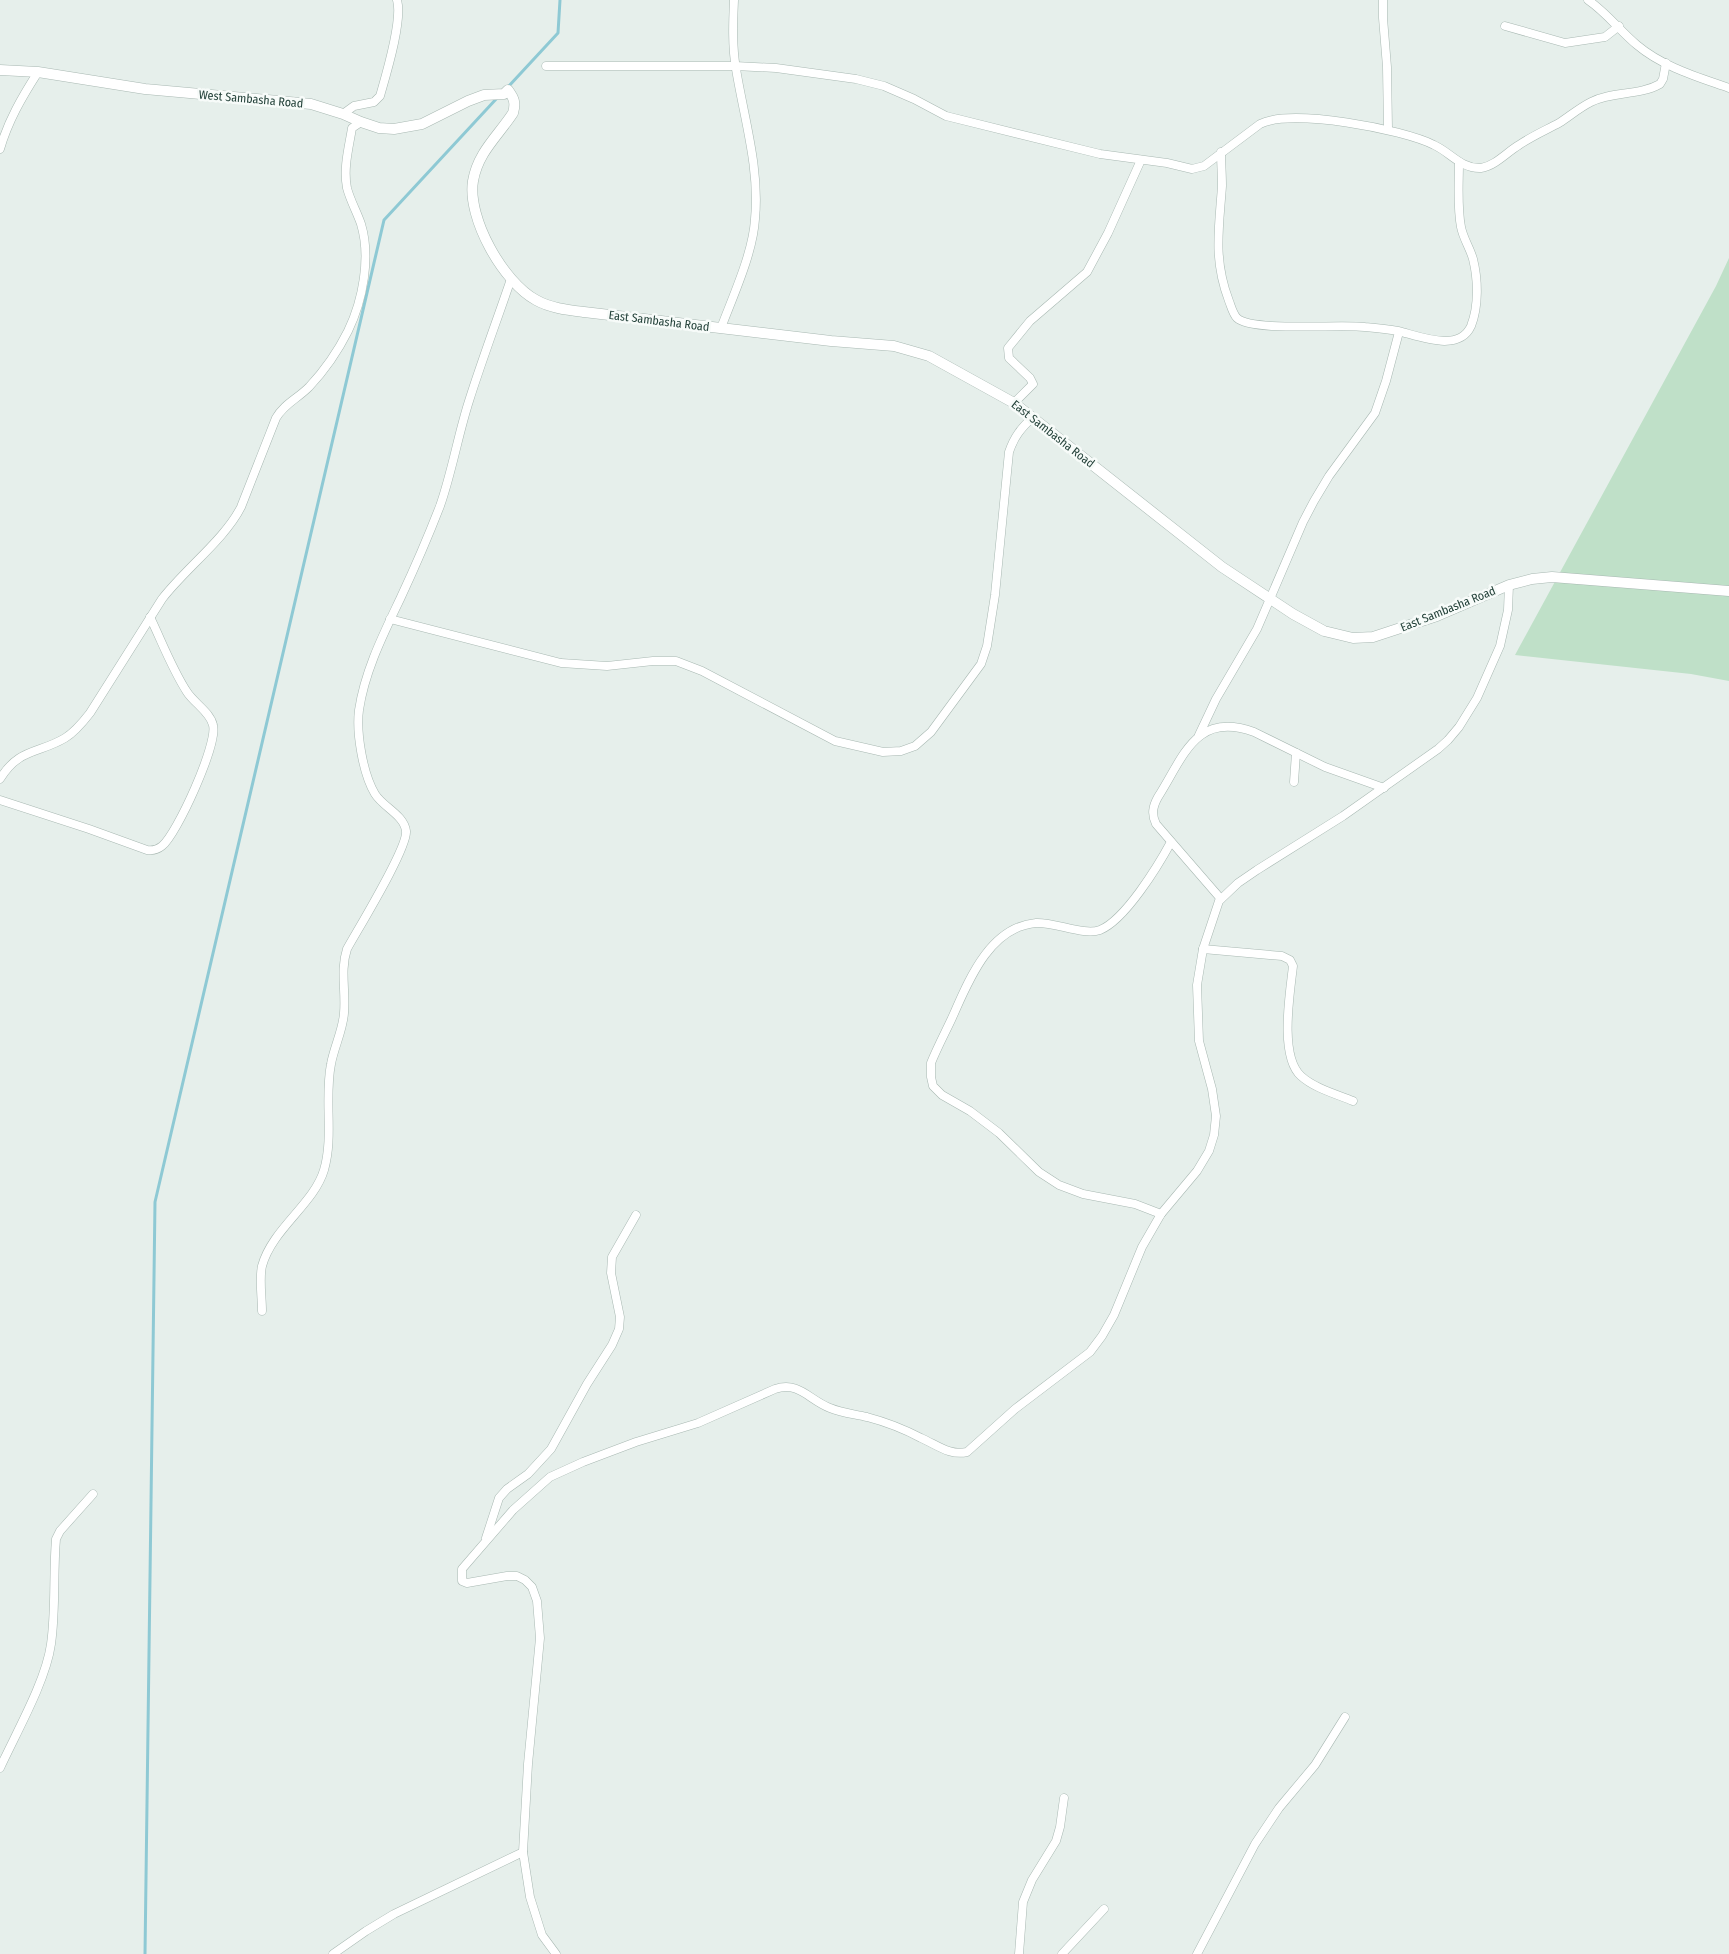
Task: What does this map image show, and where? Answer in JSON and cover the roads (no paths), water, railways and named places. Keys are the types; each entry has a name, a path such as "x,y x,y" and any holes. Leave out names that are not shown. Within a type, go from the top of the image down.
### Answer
{"street":[{"path":"343,114 354,106 374,102 380,96 397,24 399,10 397,0"},
{"path":"721,328 738,282 755,222 752,152 736,66 733,24 734,0"},
{"path":"1383,0 1388,129"},
{"path":"1588,0 1604,12 1637,45 1666,63 1729,88"},
{"path":"1505,26 1565,43 1605,37 1619,26"},
{"path":"546,66 736,66 776,68 856,79 884,86 946,116 1100,154 1167,163 1192,169 1204,166 1220,152 1260,124 1268,120 1280,118 1302,118 1388,129 1435,145 1459,162 1473,168 1482,168 1492,164 1520,144 1561,122 1593,100 1654,88 1663,79 1666,63"},
{"name":"West Sambasha Road","path":"0,70 38,72 145,89 311,104 379,128 404,129 434,119 468,101 484,95 504,94 508,90 514,97"},
{"path":"0,149 5,132 19,101 38,72"},
{"name":"East Sambasha Road","path":"514,97 515,106 513,113 485,149 473,181 473,201 477,218 491,248 511,279 533,299 560,308 871,346 894,346 929,356 1014,403 1033,416 1222,567 1270,599 1324,631 1353,638 1373,637 1437,616 1509,585 1532,579 1552,577 1729,591"},
{"path":"0,779 16,760 64,739 83,722 111,682 150,617 173,584 234,520 242,506 278,416 285,405 308,389 340,346 351,324 363,281 365,246 361,222 347,188 346,168 352,128 360,122"},
{"path":"1220,152 1222,183 1217,233 1220,271 1223,286 1238,319 1244,322 1268,326 1357,326 1444,341 1457,339 1465,334 1471,325 1477,298 1476,276 1472,258 1461,227 1459,162"},
{"path":"1014,403 1033,384 1030,378 1009,358 1008,348 1030,321 1087,272 1112,226 1140,160"},
{"path":"262,1311 262,1267 267,1254 276,1239 316,1188 324,1172 328,1151 328,1086 331,1064 344,1016 343,959 347,948 384,884 406,840 404,824 376,795 368,778 359,736 359,711 366,681 390,619 416,565 440,505 470,401 511,279"},
{"path":"1221,899 1154,820 1152,812 1154,804 1187,749 1199,735 1216,700 1257,629 1302,522 1329,476 1375,413 1399,332"},
{"path":"390,619 561,663 607,666 658,660 676,661 702,671 835,741 882,752 901,751 915,746 931,732 981,664 987,646 995,595 1009,452 1013,439 1020,428 1033,416"},
{"path":"556,1954 542,1935 530,1897 523,1852 528,1755 540,1638 536,1601 532,1587 525,1580 517,1576 467,1583 462,1581 460,1576 462,1569 513,1510 539,1485 566,1469 636,1442 698,1423 784,1386 793,1386 825,1406 840,1412 896,1426 958,1454 967,1452 1015,1409 1090,1352 1114,1315 1142,1247 1161,1214 1197,1171 1209,1151 1214,1135 1216,1116 1212,1088 1199,1041 1197,985 1204,949 1217,905 1221,899 1256,870 1384,788 1443,745 1459,728 1473,706 1496,655 1504,632 1508,610 1509,585"},
{"path":"0,800 147,850 158,848 167,840 176,828 204,766 213,737 214,726 208,715 188,694 150,617"},
{"path":"1199,735 1216,727 1242,727 1324,768 1384,788"},
{"path":"1294,782 1296,753"},
{"path":"1161,1214 1135,1204 1083,1194 1059,1185 1039,1172 999,1133 970,1111 942,1095 933,1086 930,1077 931,1063 969,980 977,966 1004,936 1030,924 1044,923 1094,931 1105,927 1125,910 1160,861 1171,842"},
{"path":"1204,949 1282,956 1290,960 1293,966 1288,1014 1289,1046 1292,1063 1300,1076 1353,1101"},
{"path":"486,1540 499,1498 528,1474 551,1448 620,1329 620,1317 610,1265 615,1249 636,1215"},
{"path":"0,1768 40,1680 51,1646 56,1539 60,1531 93,1494"},
{"path":"1197,1954 1255,1844 1280,1808 1315,1765 1345,1717"},
{"path":"1018,1954 1023,1902 1032,1880 1056,1841 1064,1798"},
{"path":"333,1954 366,1931 409,1906 523,1852"},
{"path":"1062,1954 1104,1909"}],"waterway":[{"path":"508,87 558,33 560,0"},
{"path":"145,1954 155,1202 384,220 498,97"}]}
